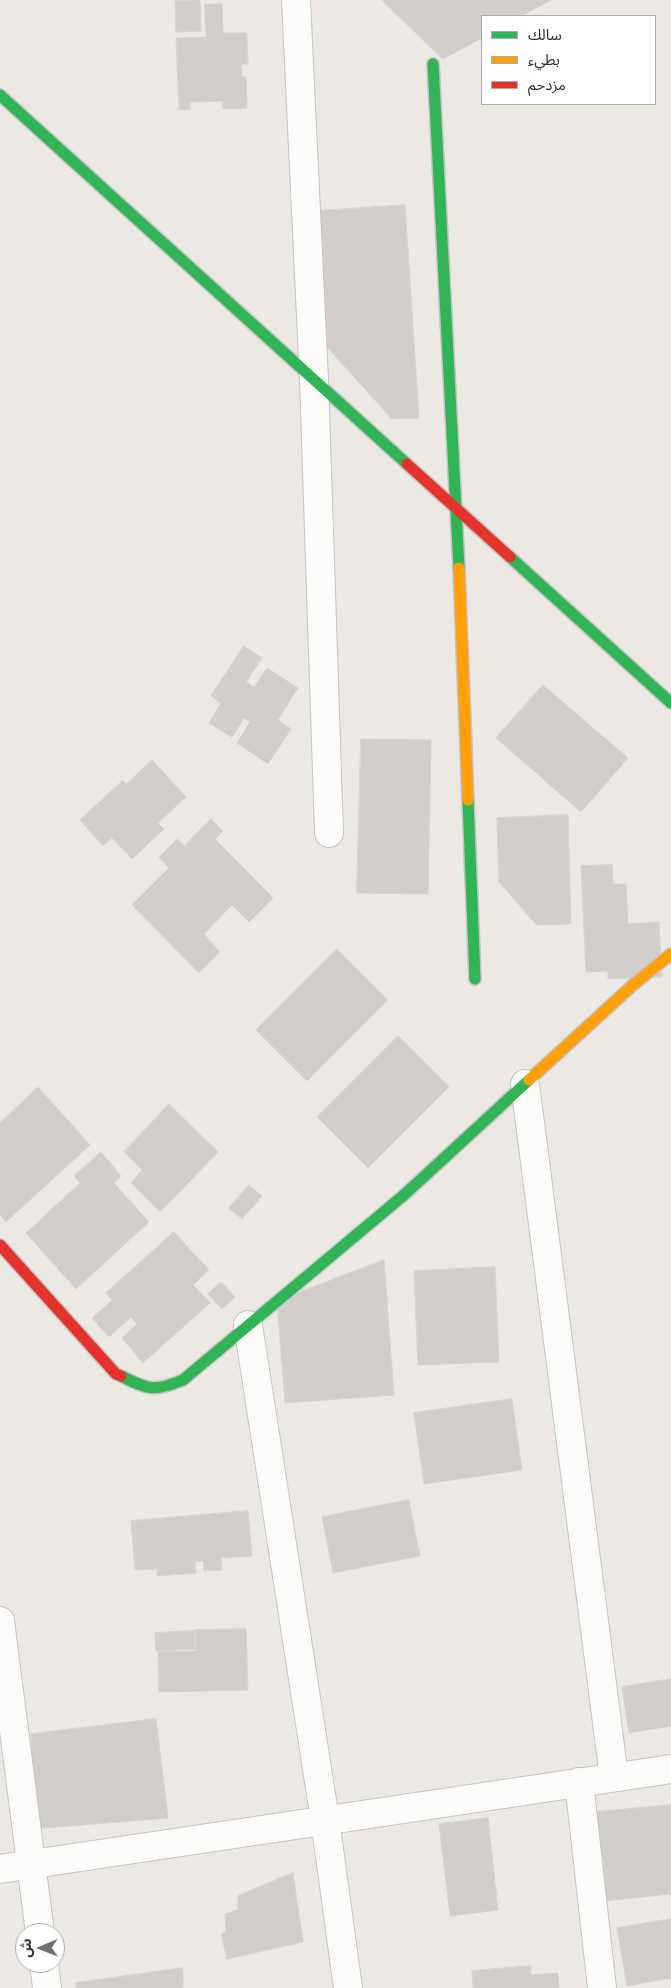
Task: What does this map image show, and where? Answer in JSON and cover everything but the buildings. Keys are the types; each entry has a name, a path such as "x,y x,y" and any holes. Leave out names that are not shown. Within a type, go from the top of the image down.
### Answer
{"street":[{"path":"296,0 314,380 329,833"},
{"path":"433,64 457,509 475,979"},
{"path":"0,95 671,703"},
{"path":"0,1245 116,1374 140,1386 161,1389 183,1380 404,1195 633,985 671,954"},
{"path":"525,1084 614,1777"},
{"path":"248,1325 325,1820 348,1988"},
{"path":"0,1621 39,1923"},
{"path":"0,1869 671,1769"},
{"path":"579,1782 602,1988"},
{"path":"45,1973 47,1988"}],"traffic: fast":[{"path":"433,64 459,568"},
{"path":"0,95 407,464"},
{"path":"510,557 671,703"},
{"path":"468,800 475,979"},
{"path":"121,1376 145,1387 152,1388 183,1380 404,1195 529,1080"}],"traffic: slow":[{"path":"459,568 468,800"},
{"path":"529,1080 633,985 671,954"}],"traffic: jam":[{"path":"407,464 510,557"},
{"path":"0,1245 116,1374 121,1376"}]}
